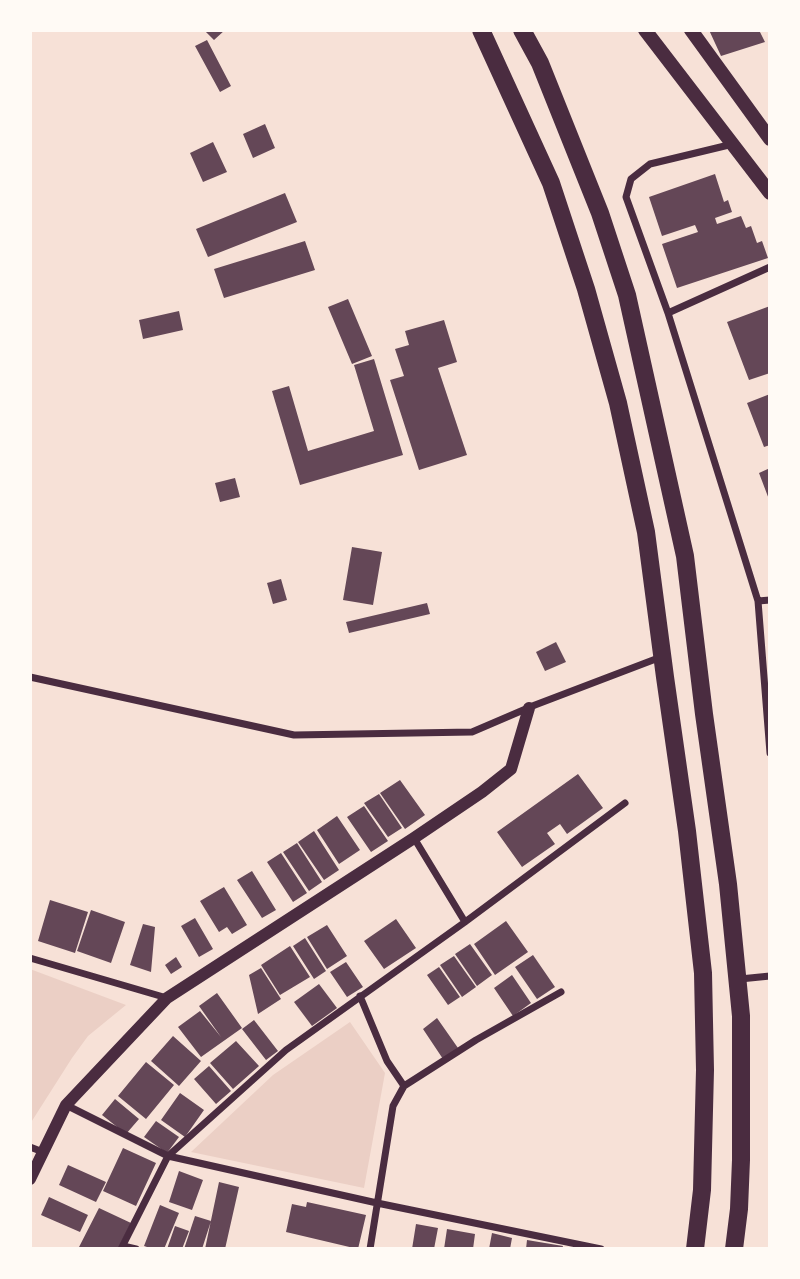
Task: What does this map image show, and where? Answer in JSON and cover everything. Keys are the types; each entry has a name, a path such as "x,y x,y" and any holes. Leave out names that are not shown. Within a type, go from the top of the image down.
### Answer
{"highway":[{"path":"481,30 551,183 586,289 618,403 646,532 687,831 703,974 705,1070 702,1189 695,1249"},
{"path":"522,30 540,63"},
{"path":"528,30 600,213 627,295 685,556 728,884 741,1016 741,1160 734,1249"}],"main road":[{"path":"645,30 770,193"},
{"path":"691,30 770,139"}],"street":[{"path":"733,144 650,164 631,179 626,197 668,313 758,601 770,753"},
{"path":"668,313 770,267"},
{"path":"758,601 770,600"},
{"path":"30,677 294,735 472,732 662,657"},
{"path":"30,1179 66,1105 167,998 414,838 511,769 528,708"},
{"path":"136,1249 122,1248 168,1156 286,1050 625,803"},
{"path":"414,838 465,922"},
{"path":"30,958 167,998"},
{"path":"737,979 770,976"},
{"path":"370,1249 393,1106 404,1086 476,1040 561,992"},
{"path":"360,996 387,1061 404,1086"},
{"path":"66,1105 168,1156 601,1249"},
{"path":"30,1147 43,1152"}],"shaded area":[{"path":"30,969 126,1005 88,1036 30,1124"},
{"path":"350,1022 385,1073 364,1188 191,1152 273,1075"}],"building":[{"path":"204,30 225,30 214,40"},
{"path":"709,30 759,30 765,42 721,56"},
{"path":"207,40 231,86 220,92 195,46"},
{"path":"265,124 275,148 253,158 243,134"},
{"path":"213,142 227,172 203,182 190,153"},
{"path":"715,174 724,202 728,200 732,212 715,218 717,224 741,216 746,228 751,226 757,243 762,241 768,258 677,288 662,244 698,232 695,225 662,236 649,197"},
{"path":"285,193 297,222 208,257 196,229"},
{"path":"305,241 315,270 224,298 214,269"},
{"path":"348,299 372,356 352,364 328,307"},
{"path":"770,306 770,373 749,380 727,322"},
{"path":"179,311 183,330 143,339 139,320"},
{"path":"444,320 457,362 438,368 467,455 419,470 390,380 404,376 395,349 409,345 405,331"},
{"path":"374,359 403,455 300,485 272,391 289,386 308,451 374,431 354,365"},
{"path":"770,394 770,445 764,447 747,403"},
{"path":"770,468 770,502 759,473"},
{"path":"235,478 240,497 220,502 215,483"},
{"path":"352,547 382,552 373,605 343,600"},
{"path":"281,579 287,600 273,604 267,583"},
{"path":"427,603 430,614 349,633 346,622"},
{"path":"556,642 566,662 545,671 536,652"},
{"path":"578,774 603,808 567,834 560,824 547,833 555,844 522,867 497,832"},
{"path":"400,780 425,815 405,829 380,793"},
{"path":"379,794 402,828 388,837 364,803"},
{"path":"364,806 388,841 371,852 347,817"},
{"path":"337,816 360,850 339,864 317,830"},
{"path":"314,831 339,870 324,880 298,842"},
{"path":"297,843 322,882 309,891 283,852"},
{"path":"281,853 307,893 293,902 267,862"},
{"path":"252,871 276,910 262,918 237,880"},
{"path":"224,887 247,925 232,934 227,927 219,932 200,901"},
{"path":"50,900 88,912 75,953 38,941"},
{"path":"91,910 125,922 111,963 77,951"},
{"path":"195,918 213,949 199,957 181,926"},
{"path":"396,919 416,948 384,969 364,941"},
{"path":"506,921 528,952 495,975 474,944"},
{"path":"143,924 155,927 151,972 130,965"},
{"path":"327,925 347,956 327,969 307,937"},
{"path":"305,938 326,971 314,979 293,946"},
{"path":"470,944 492,975 477,986 455,954"},
{"path":"290,946 310,977 280,995 261,965"},
{"path":"533,955 555,987 537,999 515,967"},
{"path":"454,956 476,987 462,997 440,965"},
{"path":"176,957 182,967 171,974 165,965"},
{"path":"346,962 363,987 347,997 330,972"},
{"path":"439,967 460,997 448,1005 427,975"},
{"path":"261,968 281,999 258,1014 249,975"},
{"path":"512,975 531,1003 513,1016 494,988"},
{"path":"319,984 337,1008 312,1026 294,1002"},
{"path":"217,993 242,1028 201,1057 178,1027 200,1011 221,1037 199,1006"},
{"path":"437,1018 458,1048 443,1059 423,1029"},
{"path":"254,1020 278,1051 266,1060 242,1029"},
{"path":"173,1036 201,1061 179,1086 151,1061"},
{"path":"236,1041 259,1066 233,1089 210,1063"},
{"path":"146,1062 174,1085 146,1119 118,1096"},
{"path":"209,1066 231,1091 216,1104 194,1079"},
{"path":"180,1093 204,1110 185,1137 161,1120"},
{"path":"115,1099 139,1119 126,1134 102,1115"},
{"path":"156,1121 179,1137 167,1153 144,1137"},
{"path":"123,1148 156,1163 136,1206 103,1191"},
{"path":"68,1165 106,1182 96,1202 59,1185"},
{"path":"179,1171 203,1180 192,1210 169,1202"},
{"path":"219,1182 239,1187 225,1249 205,1249"},
{"path":"49,1197 88,1215 80,1232 41,1215"},
{"path":"307,1202 366,1215 358,1249 286,1232 292,1204 306,1207"},
{"path":"160,1205 179,1213 164,1249 153,1249 144,1246"},
{"path":"99,1208 131,1223 118,1249 78,1249"},
{"path":"195,1216 211,1221 202,1249 184,1249"},
{"path":"416,1224 438,1228 434,1249 412,1249"},
{"path":"175,1226 189,1231 182,1249 167,1249"},
{"path":"447,1229 475,1234 473,1249 444,1249"},
{"path":"492,1233 512,1238 510,1249 489,1249"},
{"path":"527,1240 563,1246 562,1249 526,1249"}]}
